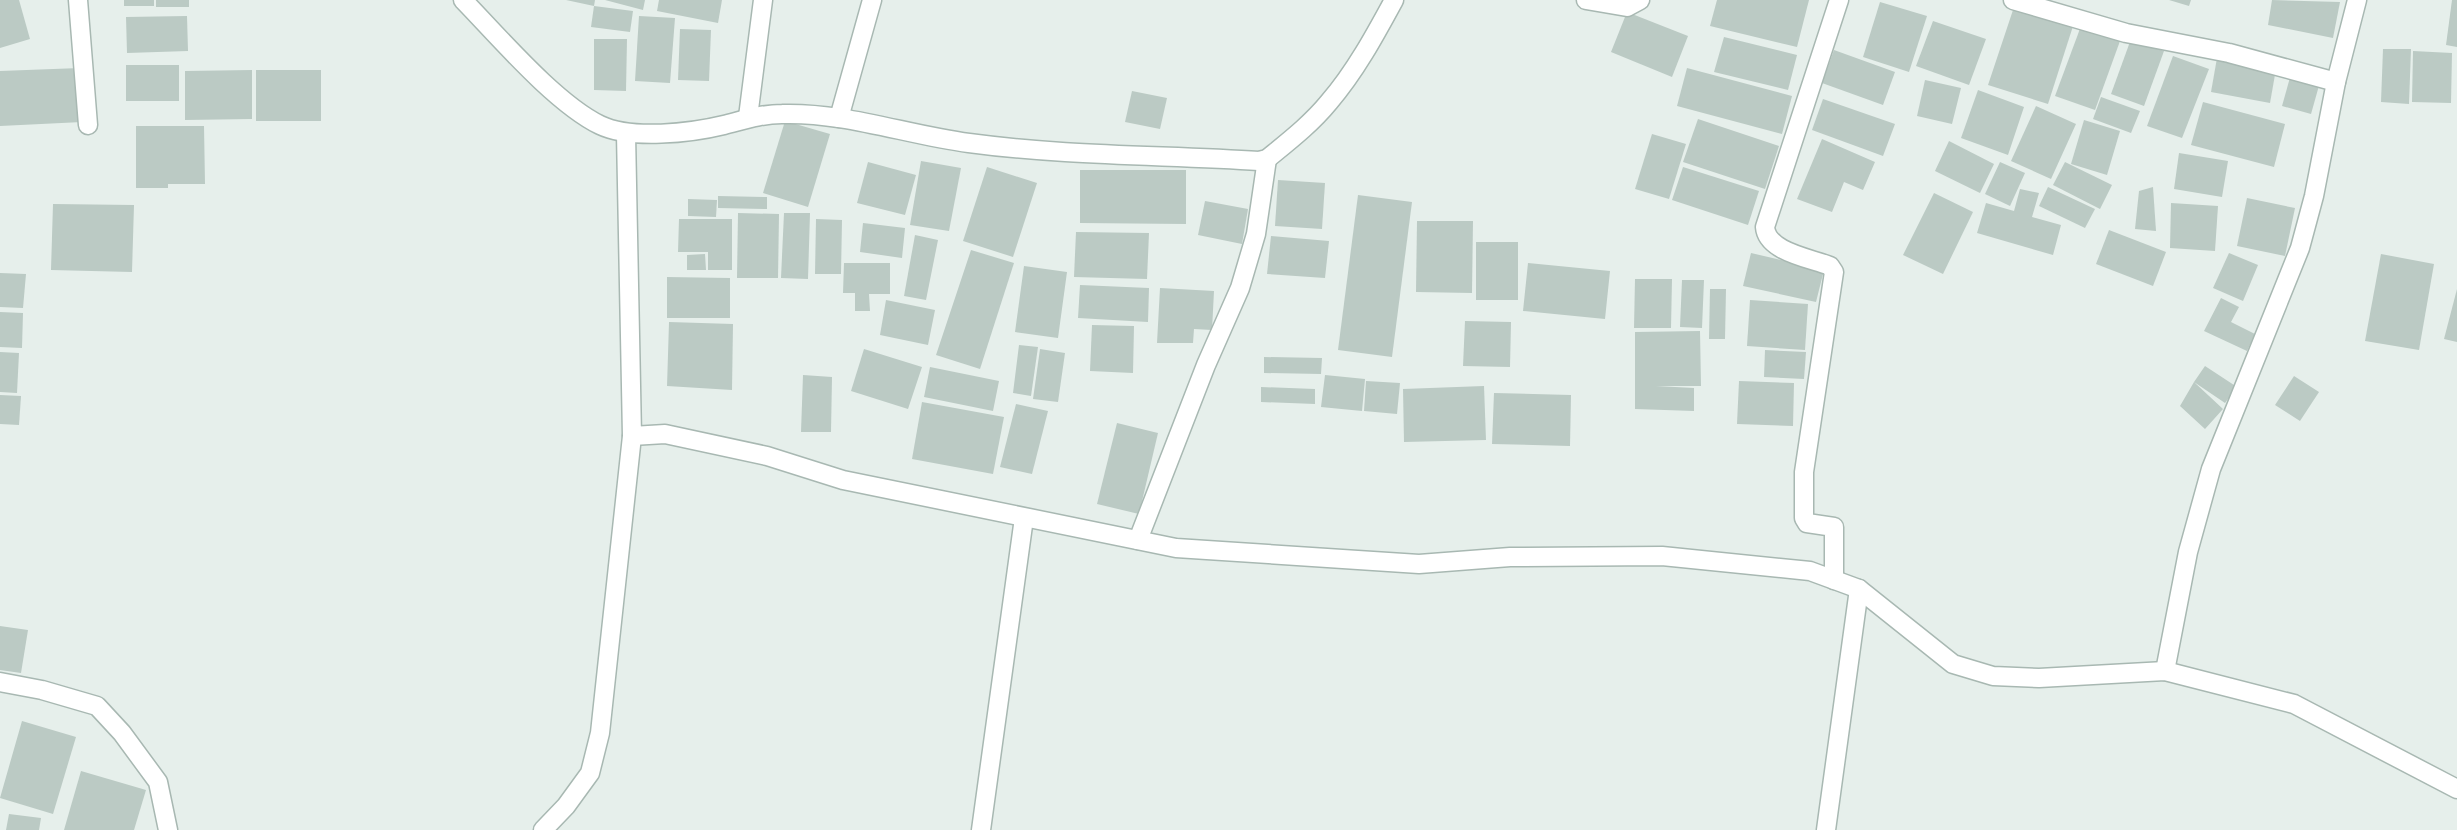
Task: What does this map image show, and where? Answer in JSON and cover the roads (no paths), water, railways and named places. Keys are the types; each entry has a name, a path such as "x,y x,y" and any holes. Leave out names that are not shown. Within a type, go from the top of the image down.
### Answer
{"street":[{"path":"78,0 88,125"},
{"path":"464,0 566,102 600,125 627,134 695,130 725,125 748,117 783,114 839,118 958,141 1040,150 1113,156 1258,161 1267,159 1309,124 1330,101 1362,55 1394,0"},
{"path":"748,117 763,0"},
{"path":"839,118 872,0"},
{"path":"1586,0 1628,7 1640,0"},
{"path":"1834,580 1834,527 1807,522 1803,518 1804,472 1834,272 1830,266 1775,245 1767,237 1765,227 1839,0"},
{"path":"2013,0 2126,33 2229,53 2336,82"},
{"path":"2165,671 2188,552 2211,469 2300,248 2314,196 2336,82 2357,0"},
{"path":"543,830 566,806 590,773 600,733 632,435 627,134"},
{"path":"1138,540 1194,394 1240,288 1256,234 1267,159"},
{"path":"632,435 665,434 767,456 843,480 1024,519 1176,548 1419,564 1510,557 1662,556 1810,571 1859,589 1953,664 1993,676 2038,678 2165,671 2294,705 2457,789"},
{"path":"981,830 1024,519"},
{"path":"1826,830 1859,589"},
{"path":"0,682 42,690 97,706 122,733 158,782 168,830"}]}
